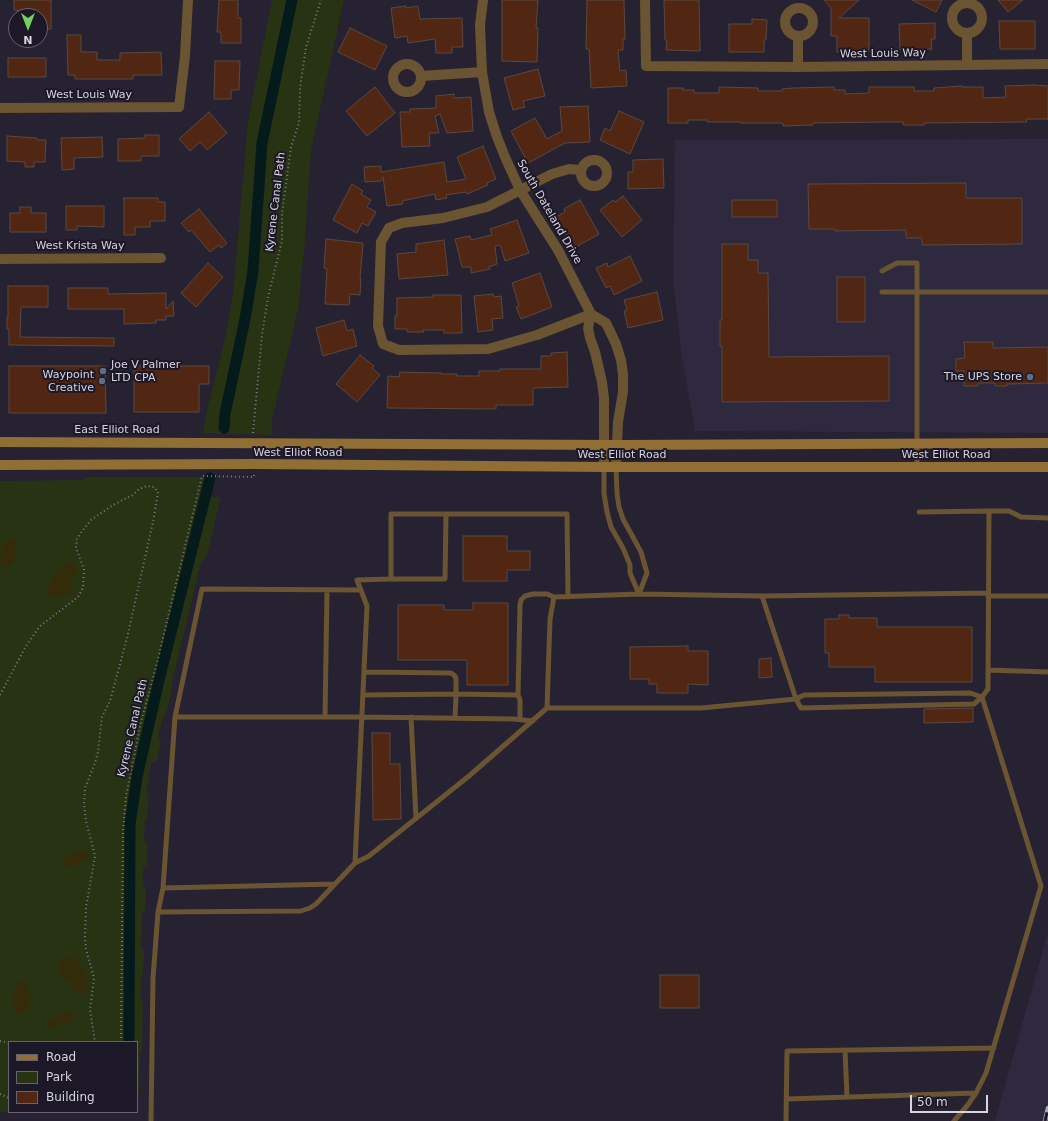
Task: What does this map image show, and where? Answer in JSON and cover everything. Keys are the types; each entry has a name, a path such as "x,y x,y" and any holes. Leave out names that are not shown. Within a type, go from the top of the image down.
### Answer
{"main road":[{"name":"East Elliot Road","path":"0,442 234,442"},
{"name":"West Elliot Road","path":"234,442 618,445 1048,443"},
{"name":"West Elliot Road","path":"0,465 196,464 604,467 1048,467"}],"street":[{"name":"West Louis Way","path":"0,108 179,107 185,56 188,0"},
{"name":"South Dateland Drive","path":"483,0 480,25 482,72 490,118 504,157 520,190 558,250 591,314 606,323 616,344 621,360 623,392 618,422 616,467"},
{"name":"West Louis Way","path":"645,0 646,66 798,67 1048,64"},
{"path":"967,34 967,65"},
{"path":"798,36 798,67"},
{"path":"421,76 482,72"},
{"path":"581,170 569,169 552,174 487,207 443,218 402,223 389,228 381,242 378,326 383,344 400,350 488,349 537,335 591,314"},
{"name":"West Krista Way","path":"0,259 161,258"},
{"path":"591,314 588,328 602,382 604,398 604,467"}],"lane":[{"path":"882,271 897,263 918,263 917,467"},
{"path":"882,292 1048,292"},
{"path":"604,467 606,506 610,527 624,548 630,565 630,574 639,594"},
{"path":"616,467 619,507 623,519 641,552 647,573 639,594"},
{"path":"762,596 796,699 801,708 974,704 988,689 989,511"},
{"path":"919,512 1009,511 1021,517 1048,518"},
{"path":"391,579 391,514 567,514 568,597"},
{"path":"355,863 367,606 358,580 445,579 446,514"},
{"path":"151,1121 153,978 158,912 163,888 175,717 202,589 361,590"},
{"path":"325,717 327,590"},
{"path":"520,719 520,700 518,695 520,605 521,600 525,596 533,594 547,594 554,597 639,594 762,596 1048,596"},
{"path":"546,708 550,619 554,597"},
{"path":"988,670 1048,672"},
{"path":"364,672 454,674 456,678 455,718"},
{"path":"158,912 301,911 310,908 316,904 355,863 369,856 469,776 546,708 701,708 796,699 804,695 970,693 982,697"},
{"path":"363,695 518,695"},
{"path":"954,1121 976,1093 986,1074 1041,886 982,697"},
{"path":"175,717 411,717 520,719 532,721"},
{"path":"411,717 416,818"},
{"path":"163,888 335,884"},
{"path":"786,1121 787,1051 994,1048"},
{"path":"845,1050 847,1097"},
{"path":"786,1099 976,1093"}],"path":[{"name":"Kyrene Canal Path","path":"253,432 262,335 268,297 282,241 282,214 291,147 299,123 300,88 306,47 321,0"},
{"name":"Kyrene Canal Path","path":"121,1041 123,830 126,796 141,722 156,667 202,476 254,477"},
{"path":"0,695 26,646 40,626 78,597 83,588 84,569 76,548 77,538 91,520 113,504 133,495 139,489 147,486 154,488 158,492 153,522 129,630 110,701 102,717 98,752 95,763 85,788 84,804 86,821 95,856 86,907 85,937 86,949 94,978 90,1010 95,1041"}],"shaded area":[{"path":"1048,139 1048,433 694,431 694,423 682,358 673,278 675,140"},
{"path":"1048,932 1048,1121 995,1121"}],"green space":[{"path":"272,0 344,0 311,150 305,240 298,309 272,420 272,435 203,433 205,419 226,334 233,294 248,121"},
{"path":"89,477 206,477 202,497 221,497 206,559 201,562 171,687 172,691 158,736 161,741 157,760 151,763 147,792 149,795 144,839 147,844 147,864 143,868 143,885 146,888 145,911 142,914 141,948 144,950 143,974 141,976 141,1000 143,1003 139,1095 138,1041 8,1041 8,1112 0,1112 0,481 82,480"}],"sand":[{"path":"9,538 14,538 17,542 16,553 13,563 4,568 0,563 2,549 5,542"},
{"path":"69,561 74,563 77,568 77,574 69,582 72,589 70,593 57,597 48,594 47,589 57,571"},
{"path":"85,852 89,854 86,860 71,867 66,867 64,860 68,854"},
{"path":"72,957 76,959 81,967 87,972 87,990 83,995 75,993 71,981 63,978 58,972 60,962 66,958"},
{"path":"23,981 30,993 31,998 25,1012 20,1015 15,1010 13,1000 16,986 18,983"},
{"path":"68,1011 74,1013 73,1020 52,1028 45,1026 46,1022"}],"building":[{"path":"14,0 51,0 51,29 48,29 48,8 14,8"},
{"path":"219,0 238,0 238,18 241,18 241,43 221,43 221,32 217,32"},
{"path":"502,0 538,0 536,28 538,28 537,62 502,61"},
{"path":"587,0 624,0 625,39 623,39 623,50 618,50 620,71 626,70 627,86 591,88 589,49 586,49"},
{"path":"664,0 699,0 700,51 666,50 667,40 665,40"},
{"path":"824,0 859,0 839,18 869,18 869,52 837,52 837,36 831,36 831,8"},
{"path":"912,0 942,0 936,12"},
{"path":"998,0 1023,0 1008,12"},
{"path":"406,6 406,8 418,6 420,19 462,18 463,47 452,47 452,53 436,53 435,39 408,43 407,36 395,38 391,8"},
{"path":"752,19 767,20 764,52 729,52 729,24 752,24"},
{"path":"999,21 1035,21 1035,49 1000,49"},
{"path":"935,23 935,39 931,39 932,49 900,50 899,24"},
{"path":"350,28 387,46 375,70 338,52"},
{"path":"67,35 81,35 81,52 97,52 97,60 120,60 120,53 161,52 162,75 133,75 133,79 75,79 75,75 68,75"},
{"path":"8,58 46,58 46,77 8,77"},
{"path":"215,61 240,61 239,90 231,90 231,99 214,99"},
{"path":"538,69 545,96 523,101 525,107 513,110 504,78"},
{"path":"962,86 983,87 983,98 1006,97 1005,86 1048,86 1048,119 1026,119 1027,122 924,123 924,125 903,125 903,122 886,122 813,123 813,125 783,126 783,123 707,122 707,120 688,120 688,123 668,123 668,88 694,90 694,93 719,93 719,87 758,88 758,91 782,91 782,89 793,88 834,87 834,90 845,90 845,94 869,93 869,87 914,87 914,91 934,91 934,88"},
{"path":"375,87 395,113 367,136 346,111"},
{"path":"454,94 454,98 471,97 473,131 447,133 440,114 435,116 439,133 429,133 430,146 402,147 400,112 410,112 410,109 436,108 436,96"},
{"path":"588,106 590,142 565,143 528,163 511,131 535,118 547,139 562,131 560,107"},
{"path":"619,111 644,122 630,154 600,140 605,128 610,131"},
{"path":"209,112 227,133 207,150 200,142 190,151 179,139"},
{"path":"145,135 159,135 159,156 141,156 141,161 118,161 118,139 145,138"},
{"path":"7,136 46,140 45,162 34,162 34,167 25,167 25,162 7,161"},
{"path":"102,137 103,157 74,158 74,169 62,170 61,138"},
{"path":"483,146 496,179 487,183 488,185 467,194 466,192 446,195 447,198 436,200 435,194 402,201 403,204 387,206 383,177 381,181 365,182 364,167 381,166 381,172 444,162 447,182 466,179 457,157"},
{"path":"663,159 664,188 628,189 628,172 633,172 633,160"},
{"path":"966,183 966,198 1022,198 1022,244 922,245 922,238 906,238 906,230 835,231 835,229 809,229 808,184"},
{"path":"352,184 363,191 361,194 371,200 367,207 376,212 368,226 362,223 357,233 333,220"},
{"path":"623,196 642,220 622,237 600,210 613,200 615,202"},
{"path":"124,198 158,198 158,202 165,202 165,221 150,221 150,227 135,227 135,235 124,235"},
{"path":"580,200 599,234 574,248 556,217 565,212 564,209"},
{"path":"732,200 777,200 777,217 732,217"},
{"path":"66,206 104,206 104,227 77,226 77,230 66,230"},
{"path":"20,207 31,207 31,213 46,213 46,232 10,232 10,213 20,213"},
{"path":"199,209 227,243 221,248 219,245 210,252 191,230 189,232 181,223"},
{"path":"517,220 529,253 505,261 500,245 495,246 497,264 489,267 490,269 471,273 471,267 462,267 455,239 470,236 471,240 492,235 490,229"},
{"path":"326,239 363,243 360,295 350,294 349,305 325,304 327,269 324,268"},
{"path":"444,240 448,275 399,279 397,254 416,252 416,244"},
{"path":"722,244 748,244 748,260 758,260 758,273 768,273 769,357 889,356 889,401 722,402 722,346 720,346 720,320 722,320"},
{"path":"630,256 642,281 614,295 610,286 606,288 596,268 607,263 608,267"},
{"path":"208,263 223,277 196,307 181,293"},
{"path":"540,273 552,307 521,319 516,307 519,306 512,283"},
{"path":"837,277 865,277 865,322 837,322"},
{"path":"8,286 48,286 48,307 21,307 20,337 114,338 114,346 9,345 9,329 7,329"},
{"path":"68,288 108,288 108,294 166,293 166,309 173,301 174,316 166,316 166,320 156,320 156,323 124,324 124,309 68,309"},
{"path":"657,292 663,320 628,328 624,311 627,310 624,300"},
{"path":"493,294 494,297 501,296 503,318 492,319 493,330 478,332 474,296"},
{"path":"433,295 461,295 462,333 444,333 444,330 407,332 407,329 395,329 397,298 433,297"},
{"path":"344,320 347,331 353,329 357,346 323,356 316,328"},
{"path":"964,342 993,342 993,348 1048,347 1048,383 1007,384 1007,386 995,386 995,383 978,383 978,386 964,386 964,371 956,371 956,359 965,358"},
{"path":"567,352 568,387 533,388 533,405 496,405 496,409 387,408 388,376 399,377 400,372 479,376 479,371 500,371 500,369 541,369 541,356 551,356 551,353"},
{"path":"360,355 374,366 372,368 380,375 357,402 336,384"},
{"path":"9,366 105,366 106,413 9,413"},
{"path":"134,366 209,366 209,384 199,384 199,412 134,412"},
{"path":"463,536 507,536 507,551 530,551 530,570 507,570 507,581 463,581"},
{"path":"473,603 508,603 508,685 467,685 467,660 398,660 398,605 444,605 444,610 473,610"},
{"path":"839,615 849,615 849,618 877,618 877,627 972,627 972,682 875,682 875,667 829,667 829,653 825,653 825,619 839,619"},
{"path":"688,646 688,651 708,651 708,685 688,684 688,693 657,693 657,684 649,684 649,679 630,679 630,647"},
{"path":"771,658 772,677 759,678 759,659"},
{"path":"973,708 973,722 924,723 924,709"},
{"path":"372,733 390,733 390,764 400,764 401,819 373,820"},
{"path":"660,975 699,975 699,1008 660,1008"}],"waterway":[{"path":"224,428 225,414 245,319 253,271 262,143 292,0"},
{"path":"129,1041 130,824 137,777 159,680 210,478"}],"railway":[{"path":"1045,1121 1048,1108"}],"place":[{"name":"Joe V Palmer LTD CPA","path":"103,371"},
{"name":"The UPS Store","path":"1030,377"},
{"name":"Waypoint Creative","path":"102,381"}]}
